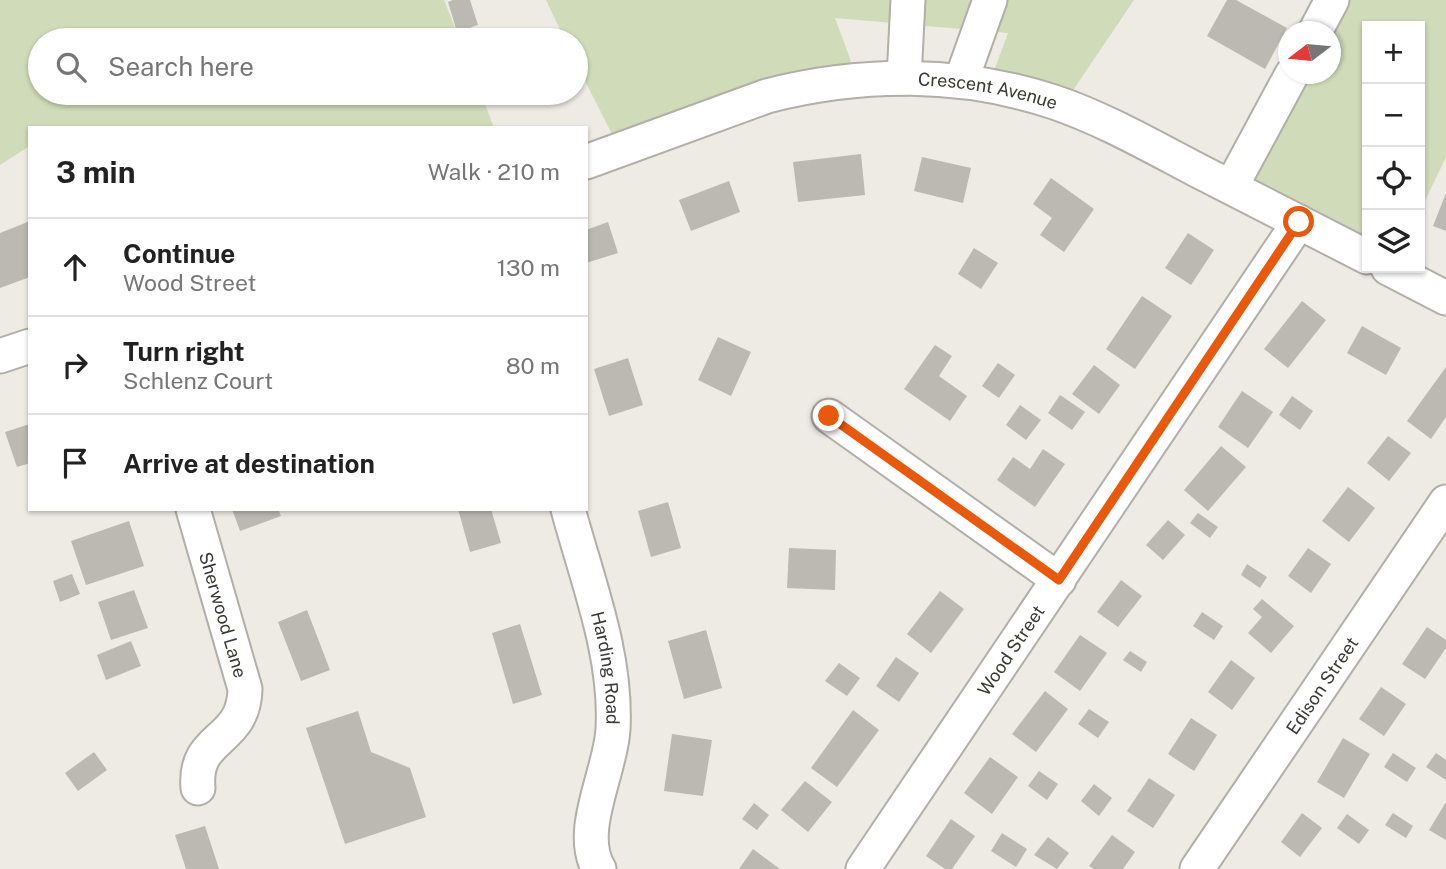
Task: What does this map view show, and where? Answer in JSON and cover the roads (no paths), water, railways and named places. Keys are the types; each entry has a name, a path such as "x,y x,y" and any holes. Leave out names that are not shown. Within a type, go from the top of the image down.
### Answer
{"street":[{"path":"904,78 908,0"},
{"path":"961,82 990,0"},
{"path":"1321,21 1332,0"},
{"name":"Crescent Avenue","path":"588,161 776,94 845,80 904,78 961,82 996,87 1054,102 1101,120 1362,254"},
{"path":"1231,187 1287,84"},
{"name":"Wood Street","path":"863,869 1299,222"},
{"path":"1398,273 1446,298"},
{"path":"0,356 28,347"},
{"path":"829,416 1059,580"},
{"name":"Edison Street","path":"1197,869 1446,502"},
{"name":"Sherwood Lane","path":"194,511 245,689 239,719 201,758 197,773 198,788"},
{"name":"Harding Road","path":"569,511 608,656 613,694 613,731 607,772 591,825 591,846 599,869"}]}
